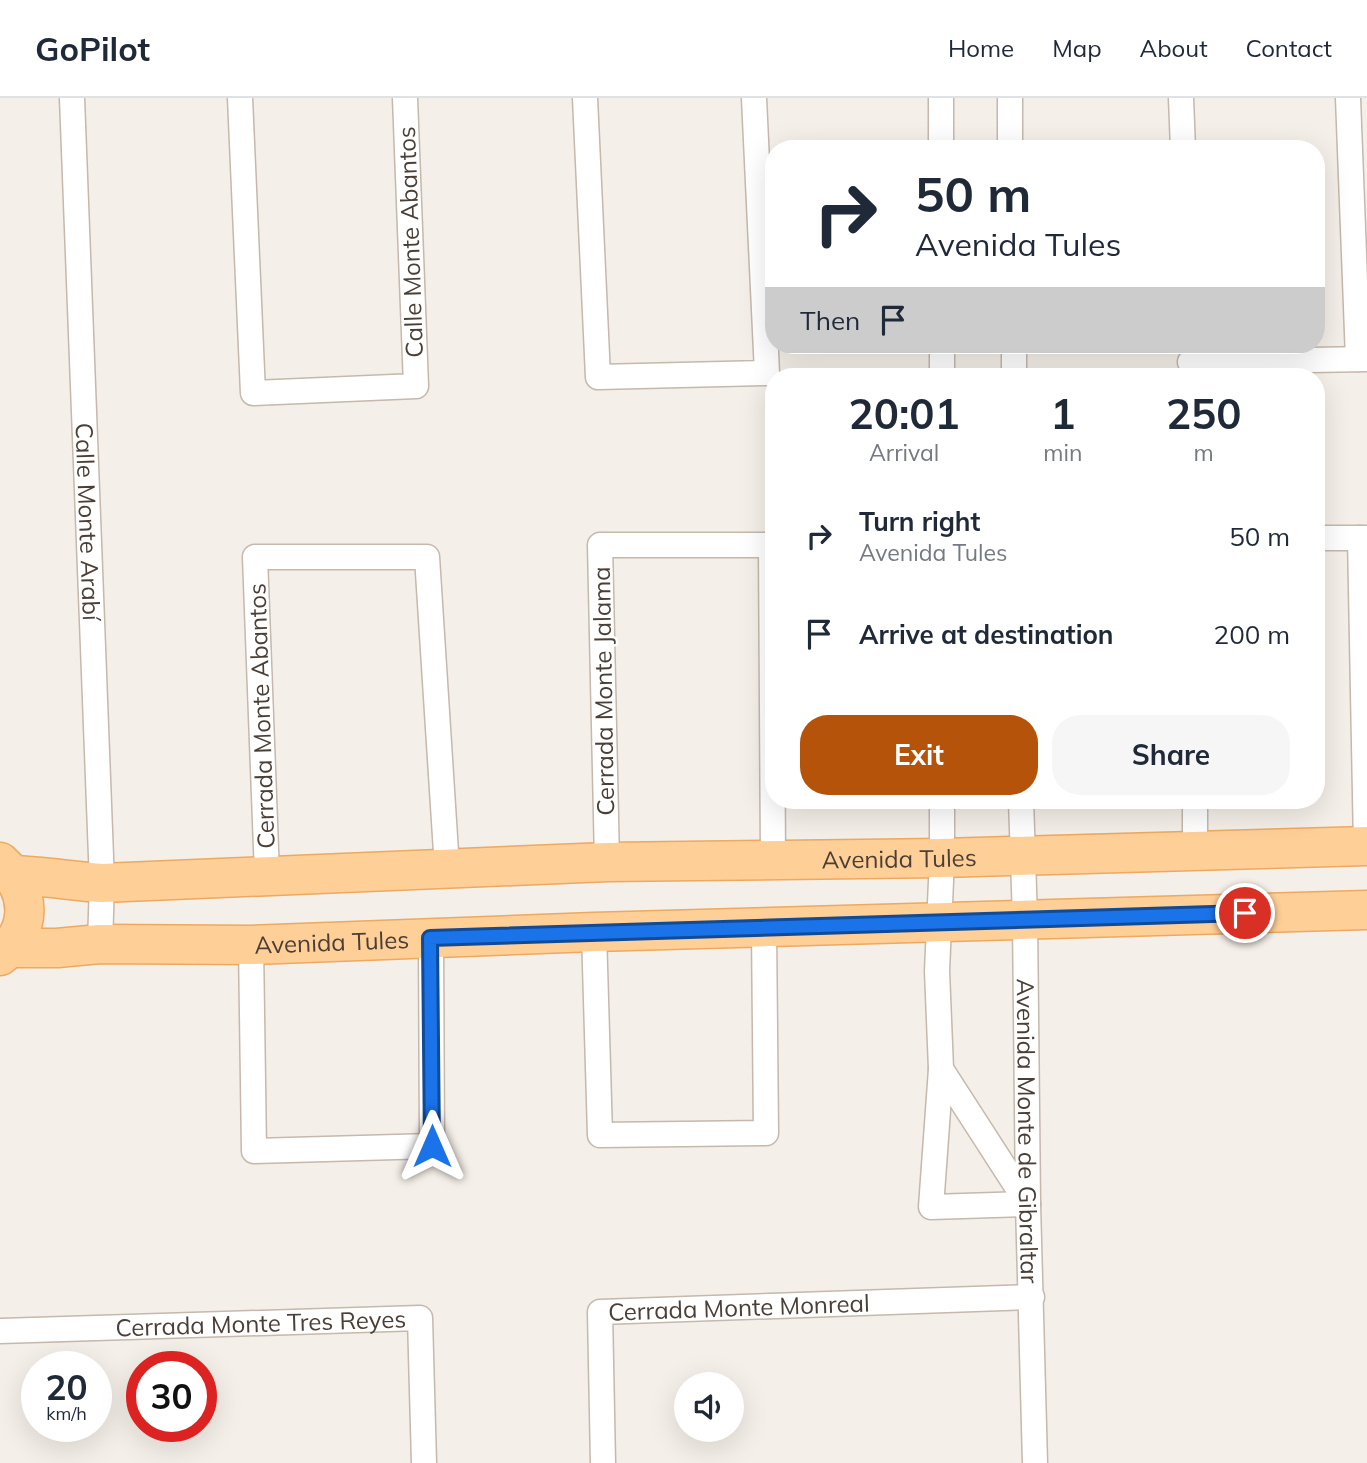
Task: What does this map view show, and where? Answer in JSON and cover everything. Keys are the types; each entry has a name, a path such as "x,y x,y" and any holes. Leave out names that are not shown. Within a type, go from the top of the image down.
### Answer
{"main road":[{"name":"Avenida Tules","path":"7,869 35,876 102,883 607,862 942,858 1367,846"},
{"name":"Avenida Tules","path":"5,952 21,931 25,911 22,892 7,869"},
{"name":"Avenida Tules","path":"5,952 100,944 251,945 594,932 1367,910"}],"street":[{"name":"Calle Monte Arabí","path":"72,98 102,883 100,944"},
{"name":"Calle Monte Abantos","path":"240,98 253,393 416,386 405,98"},
{"path":"585,98 598,377 765,373"},
{"path":"754,98 765,331"},
{"path":"941,98 941,140"},
{"path":"1010,98 1010,140"},
{"path":"1181,98 1183,140"},
{"path":"1190,361 1363,359 1348,98"},
{"path":"1325,538 1363,538 1367,846"},
{"name":"Cerrada Monte Jalama","path":"607,862 600,545 765,545"},
{"name":"Cerrada Monte Abantos","path":"267,875 256,556 427,557 447,868"},
{"name":"Cerrada Monte Jalama","path":"773,809 773,861"},
{"path":"942,809 937,971 941,1069 931,1207 1028,1204"},
{"name":"Avenida Monte de Gibraltar","path":"1021,809 1035,1463"},
{"path":"1195,809 1195,851"},
{"path":"594,932 600,1135 766,1133 764,928"},
{"path":"251,945 254,1151 432,1146 430,938"},
{"path":"941,1069 1028,1204"},
{"name":"Cerrada Monte Monreal","path":"603,1463 600,1311 1032,1297"},
{"name":"Cerrada Monte Tres Reyes","path":"0,1331 420,1318 424,1463"}],"route":[{"path":"432,1146 430,938 1245,913"}]}
